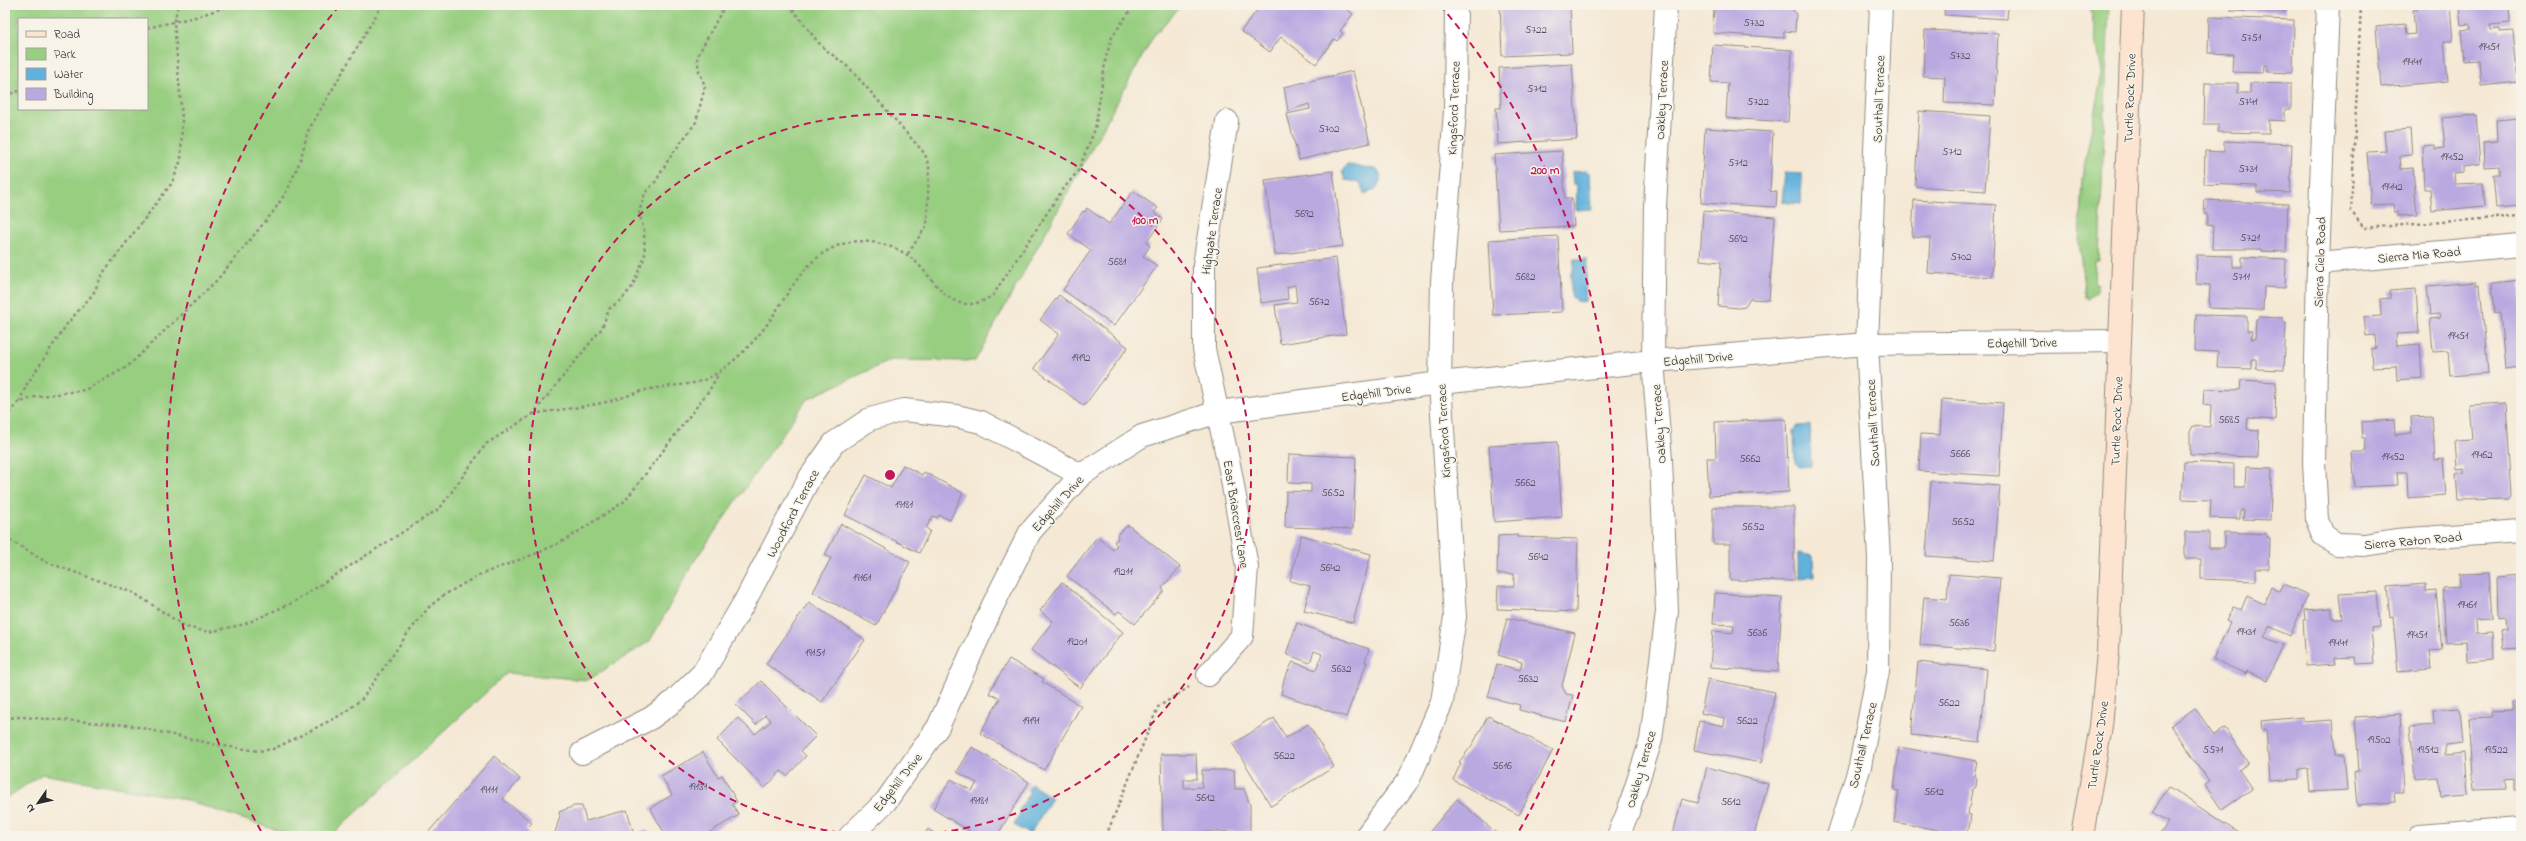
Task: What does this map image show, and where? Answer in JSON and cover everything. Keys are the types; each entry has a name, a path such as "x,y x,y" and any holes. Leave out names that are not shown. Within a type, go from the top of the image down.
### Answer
{"street":[{"name":"Kingsford Terrace","path":"1366,836 1409,779 1442,702 1455,617 1440,383 1442,282 1455,111 1456,5"},
{"name":"Oakley Terrace","path":"1618,836 1628,812 1651,740 1667,612 1661,460 1653,362 1655,206 1666,5"},
{"name":"Southall Terrace","path":"1838,836 1860,766 1878,671 1879,558 1867,344 1881,5"},
{"name":"Turtle Rock Drive","path":"2082,836 2101,726 2108,652 2118,341 2132,5"},
{"name":"Sierra Cielo Road","path":"2317,520 2314,462 2318,263 2328,5"},
{"name":"Highgate Terrace","path":"1218,412 1204,349 1204,265 1227,121"},
{"name":"Sierra Mia Road","path":"2318,263 2521,245"},
{"name":"Edgehill Drive","path":"850,836 886,801 938,727 993,605 1030,532 1082,475 1142,436 1218,412 1440,383 1653,362 1867,344 2118,341"},
{"name":"Woodford Terrace","path":"582,752 651,718 674,701 702,674 745,601 810,476 834,443 870,419 904,410 956,416 981,422 1082,475"},
{"name":"East Briarcrest Lane","path":"1208,675 1242,636 1247,567 1232,474 1218,412"},
{"name":"Sierra Raton Road","path":"2317,520 2324,534 2337,544 2364,545 2396,540 2521,531"},
{"path":"2419,836 2521,828"}],"path":[{"path":"5,418 18,403 27,384 66,324 93,294 103,273 172,183 181,160 182,118 174,22 178,5"},
{"path":"148,28 233,5"},
{"path":"18,403 36,397 85,390 108,379 127,366 217,280 273,212 288,189 300,161 308,131 382,5"},
{"path":"5,537 46,562 134,593 186,627 209,632 245,624 294,602 440,508 486,444 533,414 602,328 609,309 622,299 632,287 645,256 644,231 639,212 645,193 656,181 670,157 696,122 705,86 699,71 698,57 725,5"},
{"path":"788,5 801,18 818,42 842,60 925,154 929,167 927,225 907,255"},
{"path":"5,718 22,717 129,725 217,745 259,751 273,749 341,715 362,699 408,633 429,607 444,595 479,575 540,552 566,539 625,501 710,389 720,372 762,331 795,280 823,252 852,242 875,243 907,255 944,294 956,302 977,303 993,295 1061,192 1078,171 1095,129 1106,57 1112,37 1134,5"},
{"path":"2361,5 2351,211 2356,220 2364,228 2521,216"},
{"path":"5,95 18,91"},
{"path":"533,414 616,400 652,388 695,384 720,372"},
{"path":"1106,836 1158,708 1208,675"}],"green space":[{"path":"5,5 1182,5 1154,35 975,361 891,360 807,399 693,563 650,641 588,680 507,673 331,836 294,836 179,798 42,774 5,799"},
{"path":"2090,5 2109,5 2099,260 2095,260 2094,284 2098,285 2096,292 2088,299 2085,297 2079,242 2082,178 2102,73"}],"water":[{"path":"1347,165 1372,168 1376,170 1380,174 1381,178 1376,190 1364,194 1360,182 1345,180 1342,171"},
{"path":"1587,171 1590,174 1592,209 1576,210 1577,185 1573,185 1572,172"},
{"path":"1785,173 1802,174 1801,204 1782,202"},
{"path":"1574,259 1587,259 1585,302 1576,301 1571,296 1571,272 1573,272"},
{"path":"1810,425 1811,466 1799,467 1795,462 1794,430 1798,426"},
{"path":"1798,553 1813,556 1814,577 1798,578"},
{"path":"1031,784 1052,798 1030,834 1014,825 1021,811 1019,810 1030,792 1027,790"}],"building":[{"path":"1261,5 1341,5 1353,14 1340,31 1343,33 1337,41 1334,39 1316,64 1281,37 1270,52 1241,31"},
{"path":"1500,5 1570,5 1572,53 1502,56"},
{"path":"1714,5 1783,5 1783,7 1791,8 1796,14 1795,32 1784,31 1784,38 1713,33"},
{"path":"1945,5 2008,5 2007,19 1944,15"},
{"path":"2231,5 2286,5 2286,12 2231,11"},
{"path":"2450,5 2453,41 2444,41 2448,81 2381,87 2376,27 2405,24 2406,35 2415,34 2413,9"},
{"path":"2459,5 2509,5 2510,23 2490,25 2491,30 2500,29 2500,32 2513,31 2518,82 2481,86 2479,60 2464,61 2461,30 2471,29 2470,24 2461,25"},
{"path":"2209,17 2294,20 2293,73 2267,72 2267,65 2264,65 2263,73 2232,72 2233,54 2208,53"},
{"path":"1925,30 1998,33 1995,105 1944,103 1945,77 1923,76"},
{"path":"1713,45 1792,50 1788,122 1726,118 1728,83 1711,82"},
{"path":"1572,64 1577,139 1498,144 1496,108 1501,108 1499,68"},
{"path":"1353,71 1370,143 1299,160 1287,114 1310,109 1309,104 1288,111 1284,87"},
{"path":"2205,83 2238,83 2238,93 2250,93 2250,83 2291,84 2291,109 2285,109 2285,121 2269,120 2269,133 2218,132 2218,124 2204,124"},
{"path":"1919,111 1990,116 1985,191 1915,186"},
{"path":"2476,115 2480,164 2463,166 2463,172 2454,173 2455,184 2482,183 2484,206 2432,211 2430,189 2424,189 2422,146 2435,145 2435,149 2445,148 2442,118"},
{"path":"2521,118 2521,206 2496,208 2493,175 2499,175 2499,166 2485,167 2484,142 2497,141 2496,120"},
{"path":"1705,128 1773,132 1770,191 1777,192 1776,207 1701,203"},
{"path":"2410,129 2412,155 2400,156 2401,169 2413,168 2417,215 2397,216 2397,212 2394,213 2393,204 2371,205 2367,152 2386,151 2384,131"},
{"path":"2224,141 2292,144 2290,193 2257,192 2257,186 2204,184 2205,151 2224,152"},
{"path":"1562,151 1565,198 1572,198 1574,226 1499,230 1494,155"},
{"path":"1333,171 1343,246 1275,255 1265,180"},
{"path":"1133,191 1158,208 1154,212 1163,219 1146,243 1150,246 1143,256 1157,266 1114,326 1063,290 1091,250 1068,234 1083,211 1085,212 1087,208 1109,224"},
{"path":"1914,200 1996,205 1992,277 1928,273 1930,238 1912,237"},
{"path":"2205,200 2288,204 2286,252 2261,251 2261,249 2212,249 2213,226 2207,225 2207,214 2204,214"},
{"path":"1703,211 1775,217 1769,300 1750,299 1745,307 1738,308 1718,306 1721,262 1700,260"},
{"path":"1558,236 1562,312 1493,315 1489,240"},
{"path":"2197,255 2233,256 2233,267 2242,267 2242,257 2286,259 2285,288 2264,287 2263,310 2209,308 2210,285 2196,284"},
{"path":"1336,258 1346,334 1280,344 1275,305 1297,302 1295,285 1287,287 1288,299 1261,303 1257,268"},
{"path":"2521,280 2521,367 2505,369 2500,313 2495,314 2492,283"},
{"path":"2476,282 2476,285 2480,285 2488,373 2450,376 2448,351 2433,352 2430,319 2440,318 2439,314 2430,315 2427,286"},
{"path":"2416,289 2419,333 2396,334 2397,346 2420,344 2422,378 2397,380 2396,366 2372,367 2371,349 2376,348 2375,335 2366,336 2364,317 2381,316 2380,299 2390,298 2390,291"},
{"path":"1059,295 1128,347 1084,406 1034,368 1059,334 1040,320"},
{"path":"2196,315 2247,316 2247,331 2252,331 2251,339 2255,339 2256,320 2259,320 2259,317 2283,318 2283,322 2286,322 2284,370 2256,369 2256,359 2252,359 2252,369 2217,368 2218,352 2195,351"},
{"path":"2241,380 2276,382 2275,420 2248,418 2247,429 2259,430 2258,457 2190,455 2190,432 2193,426 2210,427 2211,406 2203,405 2204,389 2240,390"},
{"path":"1942,399 2003,403 1999,476 1919,471 1921,434 1940,435"},
{"path":"2506,403 2512,496 2509,499 2458,500 2456,474 2464,473 2464,468 2457,469 2455,440 2472,439 2469,405"},
{"path":"2432,416 2435,460 2443,459 2446,495 2408,498 2407,472 2397,472 2398,485 2355,487 2352,452 2366,452 2365,438 2362,438 2361,422 2394,420 2395,435 2412,433 2411,417"},
{"path":"1786,419 1789,492 1709,496 1707,458 1716,458 1715,422"},
{"path":"1557,442 1562,517 1494,522 1489,446"},
{"path":"1289,454 1356,457 1353,529 1285,527 1286,491 1311,492 1311,484 1288,483"},
{"path":"2184,462 2234,464 2234,487 2245,487 2246,467 2272,468 2270,520 2243,519 2244,510 2240,510 2240,519 2210,518 2211,500 2182,499"},
{"path":"903,465 922,475 924,472 963,493 950,520 939,515 937,518 933,516 926,528 930,531 919,553 845,515 866,475 891,488"},
{"path":"1931,481 2000,486 1994,561 1926,556"},
{"path":"1713,507 1794,507 1794,581 1730,580 1730,544 1713,544"},
{"path":"841,524 910,562 876,626 813,592 831,558 825,555"},
{"path":"1128,525 1180,567 1162,588 1164,591 1135,624 1119,611 1116,614 1067,576 1097,537 1113,550 1117,545 1114,542 1118,538 1117,535"},
{"path":"2185,532 2209,532 2209,548 2224,548 2224,532 2267,534 2267,537 2270,538 2269,569 2256,569 2256,581 2201,579 2201,559 2185,559"},
{"path":"1301,535 1371,554 1353,623 1304,611 1310,586 1290,581"},
{"path":"1518,535 1518,537 1578,539 1576,612 1497,609 1498,586 1514,586 1514,574 1497,574 1498,536"},
{"path":"2489,573 2492,619 2476,620 2477,634 2493,633 2494,659 2467,661 2466,642 2446,643 2443,588 2460,587 2459,574"},
{"path":"1949,574 2000,578 1994,651 1920,645 1924,597 1947,599"},
{"path":"2521,575 2521,648 2503,649 2501,630 2506,629 2505,617 2498,618 2497,577"},
{"path":"1062,582 1123,632 1080,688 1031,650 1053,621 1040,611"},
{"path":"2284,584 2308,595 2290,636 2269,626 2264,637 2283,645 2267,680 2247,671 2246,674 2213,659 2230,623 2226,621 2233,607 2241,610 2247,596 2264,604 2271,587 2280,592"},
{"path":"2426,584 2426,592 2436,591 2442,650 2430,651 2432,669 2398,672 2393,617 2390,618 2387,587"},
{"path":"2377,592 2380,627 2371,628 2374,663 2357,664 2356,657 2334,658 2335,664 2306,666 2303,620 2305,620 2304,610 2332,608 2332,619 2342,619 2339,594"},
{"path":"1715,593 1782,597 1778,672 1710,667 1713,631 1733,633 1734,625 1713,624"},
{"path":"809,602 865,640 822,702 766,664"},
{"path":"1507,618 1575,633 1562,686 1566,694 1573,695 1566,722 1519,710 1520,705 1488,697 1497,664 1520,670 1522,662 1498,655"},
{"path":"1297,623 1369,649 1365,662 1367,662 1346,717 1281,694 1284,679 1293,662 1316,670 1322,654 1314,651 1310,663 1286,654"},
{"path":"1009,659 1044,679 1042,682 1081,706 1044,770 980,733 1000,699 989,693"},
{"path":"1918,662 1987,669 1980,742 1911,735"},
{"path":"1708,679 1775,692 1761,763 1694,750 1699,721 1724,726 1725,718 1701,713"},
{"path":"761,681 816,736 801,751 806,756 787,776 781,771 765,788 717,740 738,718 755,734 771,721 765,715 756,725 736,705"},
{"path":"2521,702 2521,788 2514,789 2514,779 2504,780 2505,789 2474,790 2469,718 2492,717 2491,712 2513,711 2513,703"},
{"path":"2195,708 2214,735 2225,728 2248,763 2239,770 2252,789 2222,810 2205,785 2209,782 2171,725"},
{"path":"2460,708 2463,743 2445,745 2445,755 2465,753 2468,795 2441,797 2439,777 2415,779 2410,727 2434,725 2433,710"},
{"path":"2400,714 2404,792 2394,792 2395,802 2357,805 2354,772 2359,771 2355,717"},
{"path":"1488,716 1553,750 1519,815 1453,780 1461,763 1459,762 1473,744"},
{"path":"2303,717 2303,722 2333,720 2336,754 2344,754 2347,790 2310,792 2308,768 2299,769 2299,779 2270,781 2266,729 2262,730 2261,721"},
{"path":"1274,718 1286,738 1308,724 1334,767 1271,806 1233,744"},
{"path":"972,747 1029,782 997,836 978,836 933,809 951,779 972,791 977,783 957,772"},
{"path":"1899,747 1977,761 1974,776 1977,778 1976,787 1972,790 1968,814 1971,815 1969,828 1965,834 1951,831 1950,835 1938,833 1939,830 1894,822 1899,791 1894,790"},
{"path":"703,752 718,777 722,775 737,802 732,804 739,815 703,836 666,836 650,808 672,795 661,776"},
{"path":"1161,754 1196,754 1197,779 1184,779 1184,788 1202,787 1202,770 1234,770 1235,789 1244,789 1250,805 1250,831 1163,833"},
{"path":"494,756 520,779 503,799 532,823 525,830 532,836 426,835"},
{"path":"1707,767 1768,784 1754,836 1673,834 1682,799 1698,803"},
{"path":"2169,787 2237,832 2235,836 2159,836 2168,822 2152,812"},
{"path":"1457,799 1500,836 1426,836"},
{"path":"574,806 582,806 586,821 627,810 634,834 647,830 649,836 554,836 560,816 559,812"},
{"path":"928,829 938,836 923,836"}]}
